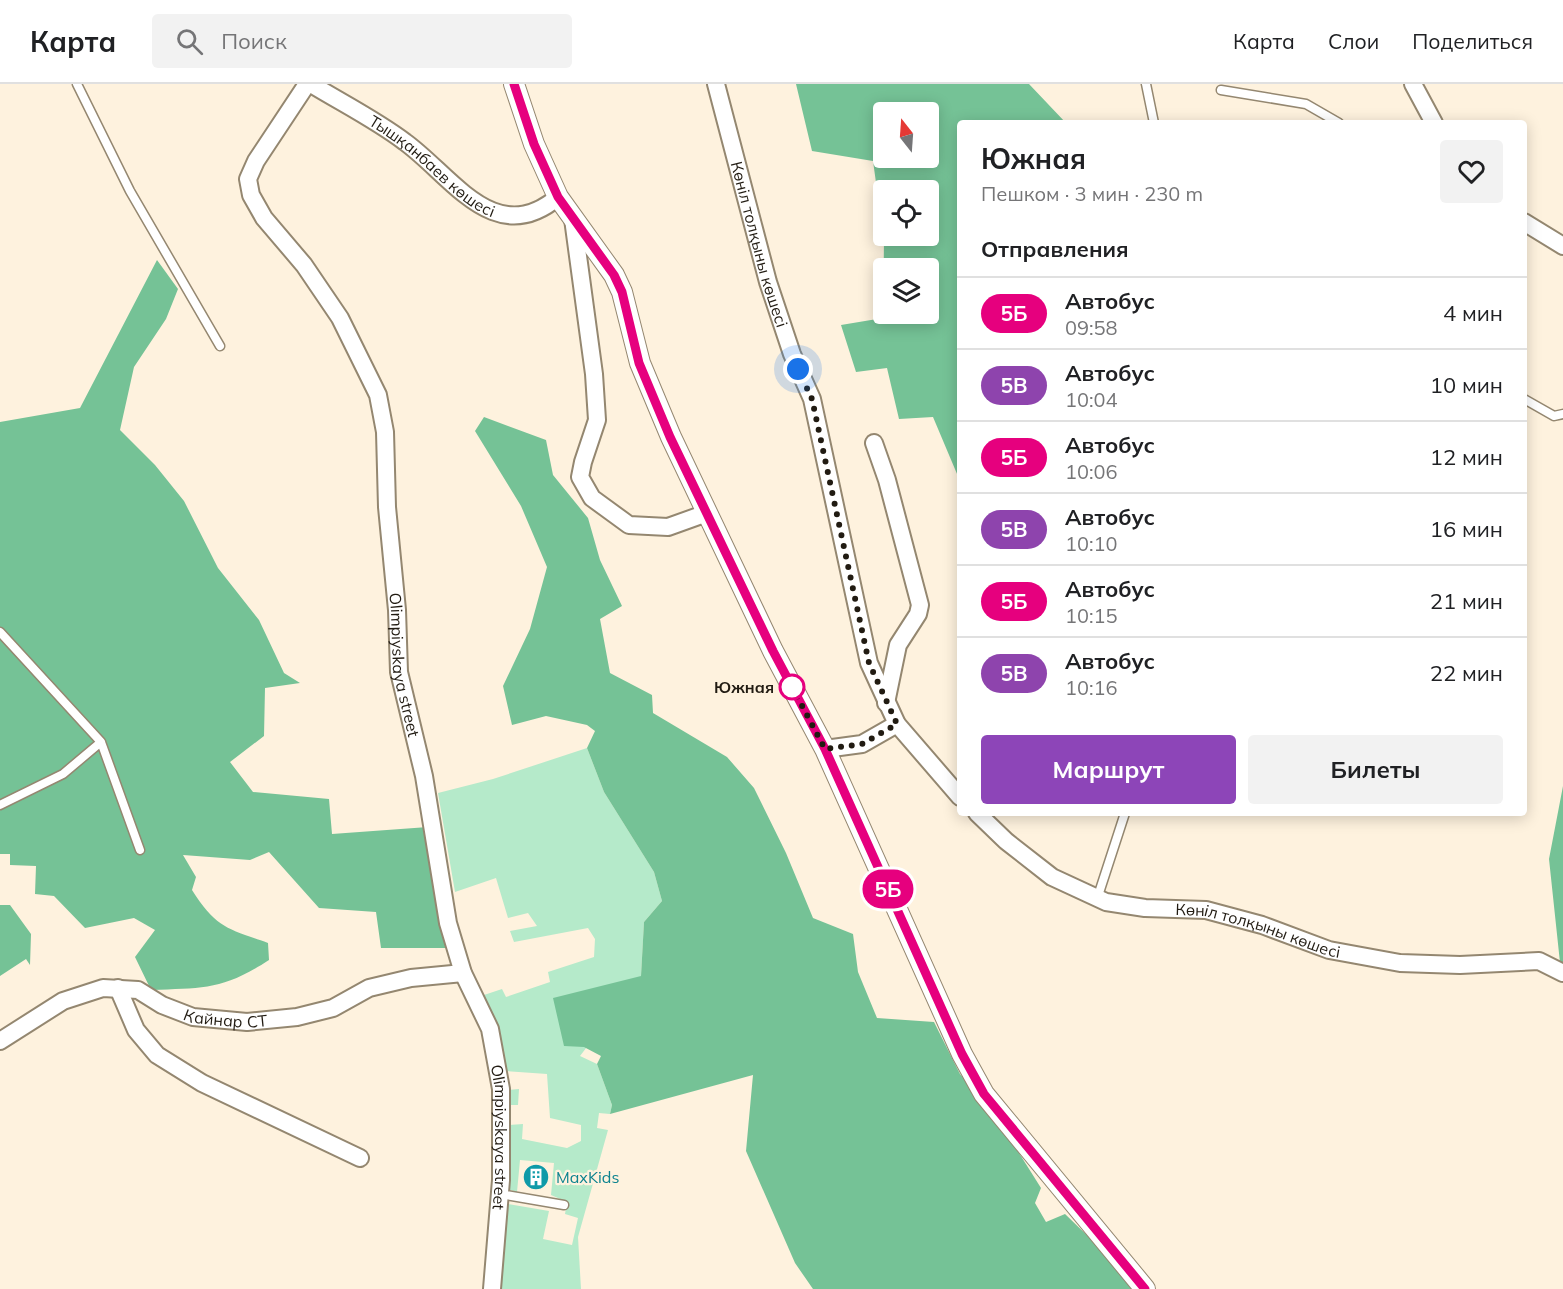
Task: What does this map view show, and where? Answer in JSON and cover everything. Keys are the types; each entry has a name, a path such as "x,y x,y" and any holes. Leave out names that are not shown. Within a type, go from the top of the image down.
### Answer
{"street":[{"name":"Тышқанбаев көшесі","path":"309,84 406,142 476,205 507,217 542,212 558,197"},
{"name":"Olimpiyskaya street","path":"309,84 256,161 248,179 251,195 264,218 304,265 340,318 378,395 385,432 387,507 397,610 399,672 424,776 448,923 463,972 490,1029 501,1089 500,1194 492,1289"},
{"path":"514,84 534,144 558,197 614,275 622,292 639,363 773,651 825,749 962,1054 984,1094 1145,1289"},
{"name":"Көніл толқыны көшесі","path":"716,84 768,282 792,354 812,399 869,663 897,724 957,794"},
{"path":"1413,84 1432,120"},
{"path":"573,219 594,374 597,420 580,477 592,498 629,525 668,527 707,513"},
{"path":"1527,224 1563,246"},
{"path":"874,443 887,480 920,604 918,614 898,645 886,703"},
{"path":"825,749 862,744 897,724"},
{"name":"Көніл толқыны көшесі","path":"980,816 1006,841 1052,877 1106,902 1145,908 1206,910 1262,925 1329,950 1400,963 1460,965 1539,961 1563,974"},
{"name":"Кайнар СТ","path":"0,1041 63,1001 103,987 138,990 162,1005 193,1017 247,1022 297,1017 333,1008 369,988 411,978 463,972"},
{"path":"118,988 136,1030 157,1055 202,1083 360,1158"}],"lane":[{"path":"77,84 130,191 220,346"},
{"path":"1146,84 1153,120"},
{"path":"1221,90 1306,104 1334,120"},
{"path":"1527,401 1554,416 1563,414"},
{"path":"0,632 101,742 140,850"},
{"path":"0,805 63,774 101,742"},
{"path":"1097,898 1124,816"},
{"path":"500,1194 564,1205"}],"green space":[{"path":"796,84 1029,84 1063,120 957,120 957,474 933,417 899,419 887,368 856,372 841,325 873,320 873,324 939,324 939,258 884,258 884,246 939,246 939,180 876,180 874,168 939,168 939,102 873,102 873,161 812,151"},
{"path":"157,260 178,289 166,319 134,367 120,430 155,465 184,501 218,568 259,620 284,673 300,683 265,688 264,736 230,762 253,792 329,799 332,834 428,827 449,948 381,948 376,912 319,908 269,852 250,860 183,855 196,877 192,890 209,913 224,926 268,943 269,960 239,977 213,986 151,990 135,957 155,930 134,918 85,928 54,896 35,894 36,866 10,865 10,854 0,854 0,422 80,408"},
{"path":"484,417 546,440 553,475 588,518 600,560 622,606 600,619 610,673 652,695 653,713 727,757 754,788 786,853 813,918 853,934 858,972 877,1018 934,1022 960,1074 997,1118 1041,1188 1035,1203 1046,1222 1065,1214 1096,1244 1153,1289 813,1289 795,1263 746,1151 753,1075 610,1114 612,1105 597,1064 601,1056 584,1047 564,1046 553,998 641,976 644,922 662,901 654,872 604,792 587,748 595,731 587,725 546,716 512,725 503,686 530,629 547,567 521,506 475,431"},
{"path":"587,748 604,792 654,872 662,901 644,922 641,976 580,1056 597,1064 612,1105 610,1114 599,1113 597,1128 608,1130 578,1237 581,1289 497,1289 502,1203 549,1211 543,1239 572,1245 578,1218 565,1214 567,1202 551,1195 554,1163 520,1160 517,1192 507,1189 509,1125 523,1124 522,1139 567,1148 581,1141 581,1125 550,1118 547,1074 505,1071 484,995 502,989 506,997 550,982 548,972 594,957 595,939 588,928 514,942 510,931 537,926 528,913 508,918 496,878 455,892 438,793 493,779"},
{"path":"1563,786 1563,973 1561,972 1549,859"},
{"path":"0,905 10,905 31,934 30,965 26,959 0,976"},
{"path":"519,1089 518,1105 508,1105 507,1090"}],"bus line":[{"name":"5Б","path":"514,84 534,144 558,197 614,275 622,292 639,363 670,437 773,651 825,749 962,1054 984,1094 1145,1289"}],"place":[{"name":"Южная","path":"792,687"},
{"name":"MaxKids","path":"536,1177"}],"route":[{"path":"792,687 825,749 862,744 876,739 897,724 869,663 812,399 798,369"}]}
